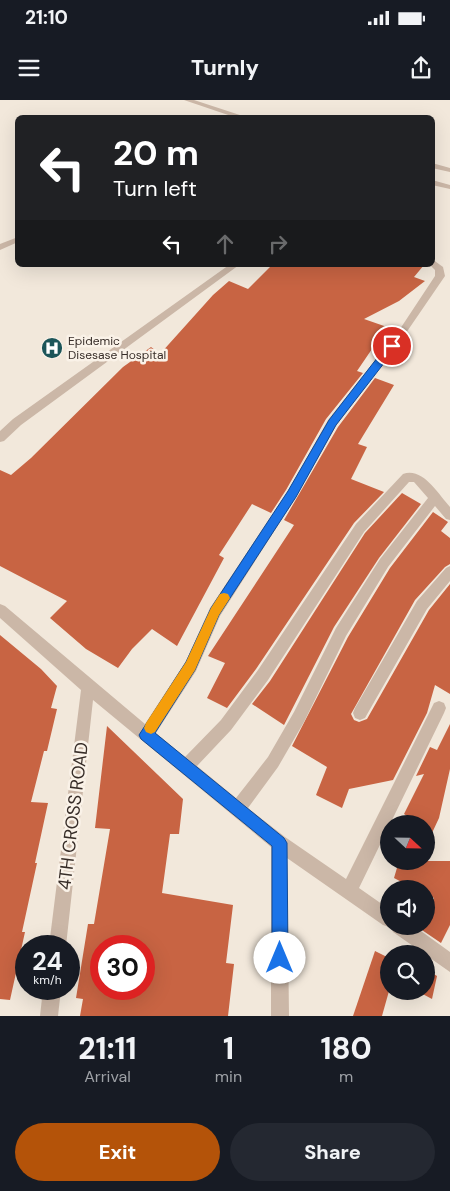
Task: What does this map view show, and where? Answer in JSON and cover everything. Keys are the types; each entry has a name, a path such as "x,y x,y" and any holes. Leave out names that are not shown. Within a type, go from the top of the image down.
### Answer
{"street":[{"path":"187,100 236,115"},
{"path":"435,166 450,170"},
{"path":"435,175 450,178"},
{"path":"435,183 450,187"},
{"path":"0,247 15,240"},
{"path":"146,735 191,666 215,612 292,494 332,423 403,331 440,276 440,269 435,265"},
{"path":"0,438 17,422 231,267"},
{"path":"186,767 226,725 268,667 360,528 396,487 407,477 417,478 450,514"},
{"path":"238,809 273,762 299,717 341,632 384,563 435,497"},
{"path":"360,713 422,605 450,572"},
{"path":"0,610 146,735 279,843 380,912"},
{"name":"4TH CROSS ROAD","path":"58,935 88,686"},
{"path":"349,890 439,708"},
{"path":"279,843 280,1016"},
{"path":"411,935 450,963"},
{"path":"49,1016 51,1000"}],"building":[{"path":"270,267 422,267 414,277 425,281 399,301 364,319 387,327 357,371 363,373 326,419 271,513 252,504 219,555 224,558 177,646 152,629 132,649 118,668 86,649 50,618 67,601 0,566 0,470 11,475 31,458 123,367 151,347 160,354 213,295 229,281 248,289"},
{"path":"375,378 394,385 358,444 367,447 351,479 384,492 354,523 256,669 227,708 207,698 225,663 208,656 294,525 284,520 338,427"},
{"path":"402,493 421,504 379,558 334,627 284,725 252,704 270,681 365,533"},
{"path":"433,512 448,522 441,531 450,538 450,564 415,600 351,714 354,720 359,722 367,719 429,610 450,584 450,694 435,685 427,713 393,780 349,789 342,808 316,795 327,767 292,746 348,637 390,568"},
{"path":"0,635 41,669 57,686 51,708 57,709 47,751 44,751 31,802 48,803 22,932 25,932 24,935 15,935 15,977 10,1000 0,999"},
{"path":"450,724 450,769 439,818 435,827 435,815 404,814 424,774 416,776 430,747 437,750"},
{"path":"107,726 183,799 179,834 170,834 162,893 233,905 226,963 234,964 228,1016 80,1016 83,999 80,999 80,973 88,924 94,924 110,829 95,828"},
{"path":"435,861 450,861 450,925 441,943 429,935 435,935 435,880 398,880 394,878 396,870 435,870"},
{"path":"375,951 380,954 380,1000 386,1000 382,1016 353,1016"}],"slow traffic":[{"path":"151,728 191,666 215,612 224,598"}],"place":[{"name":"Epidemic Disesase Hospital","path":"52,348"}],"route":[{"path":"280,958 279,843 146,735 191,666 215,612 292,494 332,423 392,346"}]}
